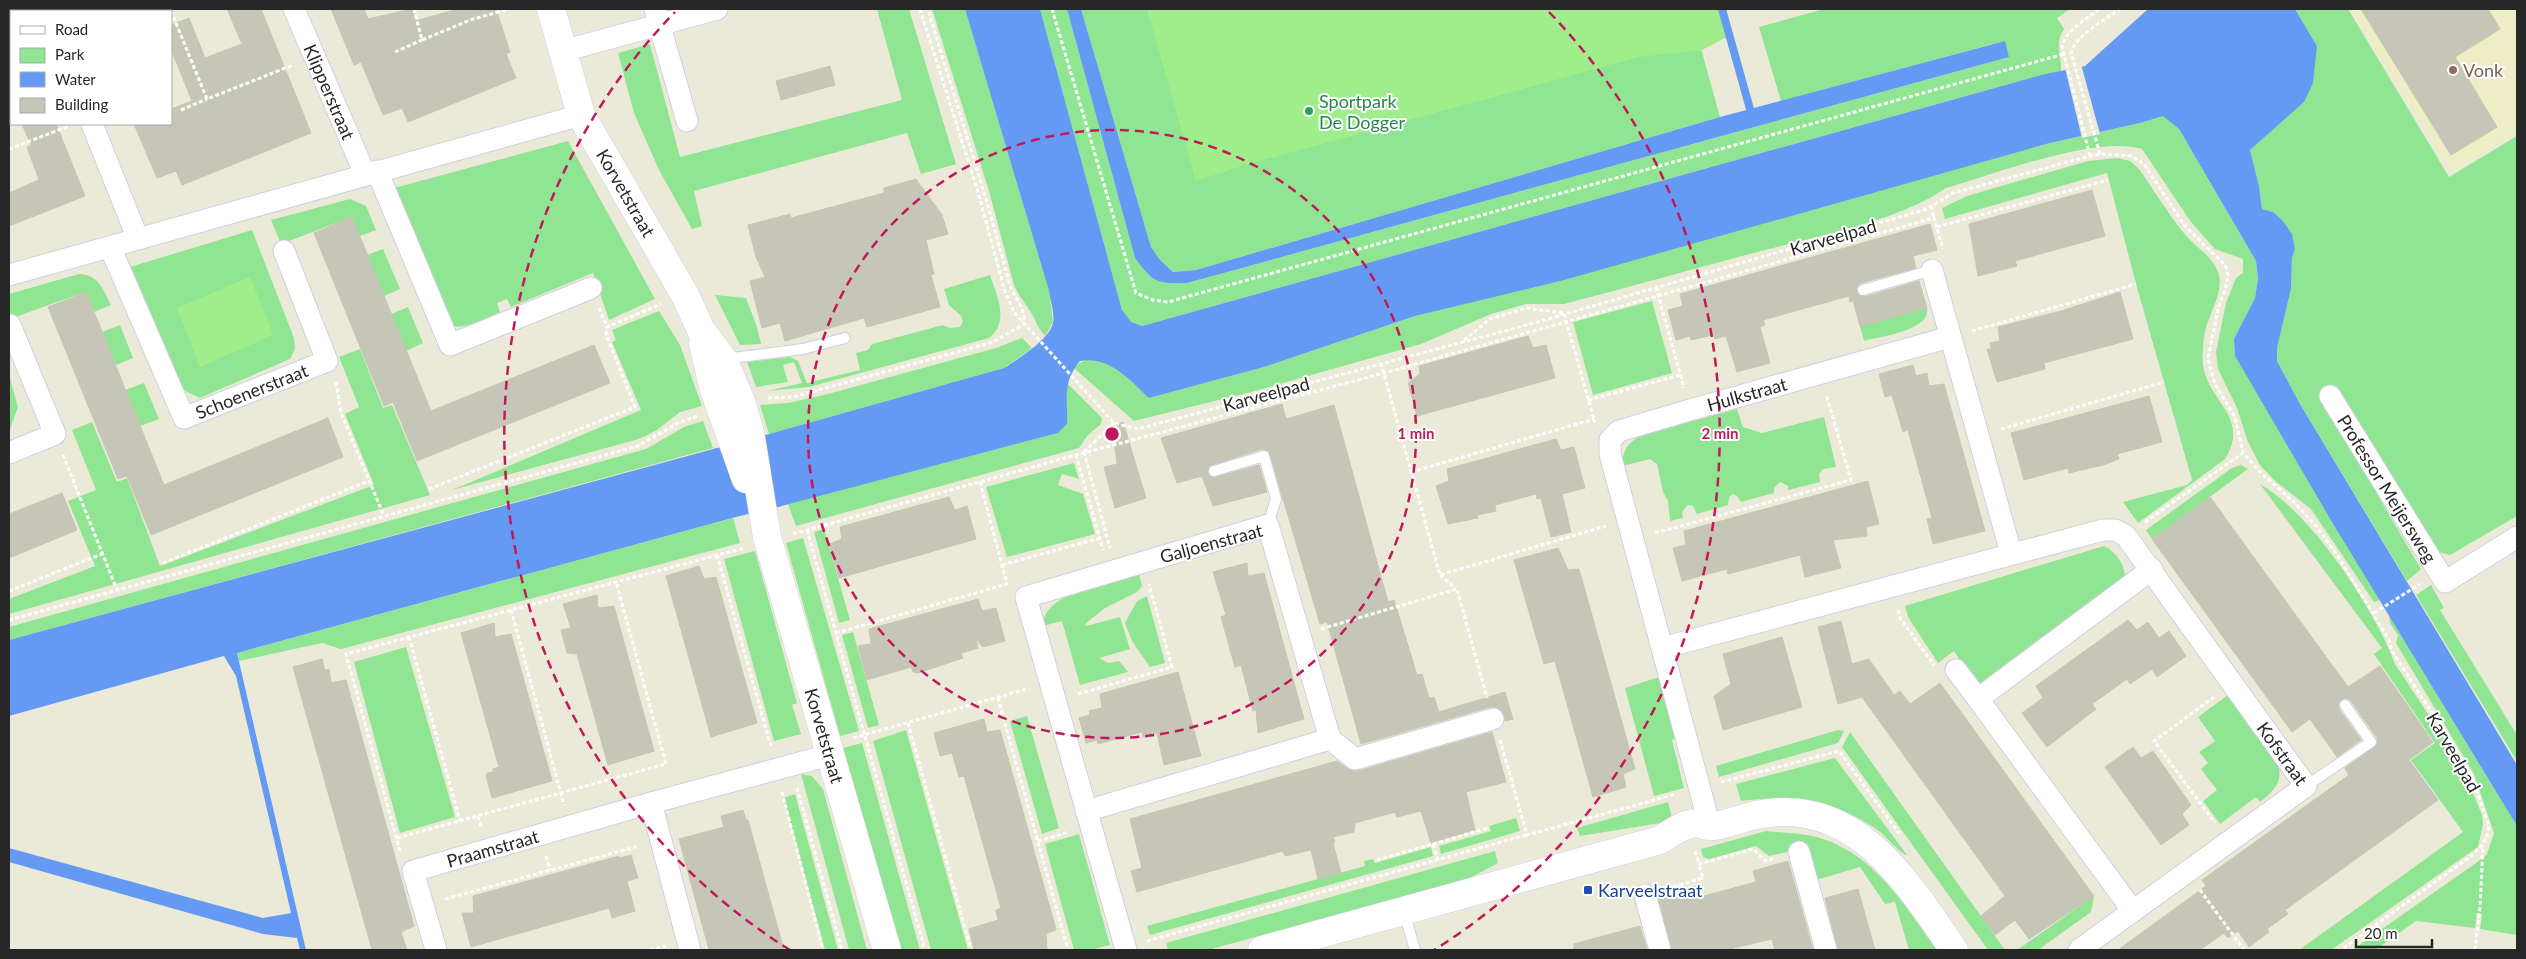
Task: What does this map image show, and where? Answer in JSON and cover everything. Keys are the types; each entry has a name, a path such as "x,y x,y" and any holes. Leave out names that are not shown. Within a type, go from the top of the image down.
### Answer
{"street":[{"name":"Klipperstraat","path":"294,9 315,57 371,172"},
{"name":"Korvetstraat","path":"551,9 581,114 685,295 715,362 740,436 827,750 887,950"},
{"path":"563,52 658,17 717,9"},
{"path":"658,17 687,121"},
{"path":"9,274 581,114"},
{"path":"92,125 138,239"},
{"path":"371,172 450,345 591,288"},
{"name":"Schoenerstraat","path":"110,247 184,418 327,361 284,252"},
{"path":"1932,270 2011,553"},
{"path":"9,453 54,434 10,325"},
{"name":"Hulkstraat","path":"1610,440 1620,431 1950,337"},
{"name":"Professor Meijersweg","path":"2330,396 2445,582 2517,536"},
{"path":"1610,440 1610,454 1662,648 1700,843"},
{"name":"Galjoenstraat","path":"1125,949 1026,597 1268,525 1330,739"},
{"path":"1662,648 1892,587 2011,553 2103,530 2121,533"},
{"name":"Kofstraat","path":"2079,950 2306,786 2152,569 2121,533"},
{"path":"1978,699 2152,569"},
{"path":"1947,671 1978,699 2133,911"},
{"path":"1088,818 1330,739 1356,759 1493,718"},
{"name":"Praamstraat","path":"413,870 791,765 827,750"},
{"path":"651,803 690,950"},
{"path":"1700,843 1776,813 1810,816 1847,830 1877,850 1890,862 1954,950"},
{"path":"1262,950 1660,840 1675,830 1698,823 1700,843"},
{"path":"1799,852 1826,950"},
{"path":"413,870 436,950"},
{"path":"1645,895 1660,950"}],"lane":[{"path":"1863,290 1932,270"},
{"path":"715,362 743,355 803,349 845,338"},
{"path":"1214,471 1264,456 1276,499 1268,525"},
{"path":"2306,786 2372,742 2345,705"},
{"path":"1404,911 1415,950"}],"path":[{"path":"414,9 422,40"},
{"path":"395,52 470,20 509,9"},
{"path":"920,9 978,192 1005,292 1014,312 1114,423 1084,452"},
{"path":"928,9 985,191 1011,288 1025,314 1024,324"},
{"path":"1052,9 1136,293 1153,300 1168,302 2064,54"},
{"path":"2090,156 2062,46 2064,38 2100,9"},
{"path":"2100,154 2071,53 2072,47 2080,39 2120,9"},
{"path":"172,12 208,99"},
{"path":"180,110 315,57"},
{"path":"9,149 70,125"},
{"name":"Karveelpad","path":"1114,423 1138,429 1464,341 1501,333 1932,206 1953,193 2090,156 2100,154 2130,156 2144,164 2185,226 2225,265 2228,274 2226,287 2218,308 2208,358 2215,384 2235,418 2243,453 2260,473 2293,501 2317,527 2374,614 2389,640 2392,651 2470,772 2489,826 2489,833 2483,846 2480,908 2475,950"},
{"path":"1937,227 2108,180"},
{"path":"1932,206 1943,250 1932,270"},
{"path":"413,870 404,866 346,654 717,555 765,530 807,530 1076,454 1384,373 1659,297 1934,218"},
{"path":"1950,337 2136,284"},
{"path":"1656,287 1690,410"},
{"path":"430,489 635,407 606,334 607,326 591,288"},
{"path":"607,326 685,295"},
{"name":"Karveelpad","path":"1464,341 1490,319 1526,308 1564,313"},
{"path":"1564,313 1596,426 1610,440"},
{"path":"9,620 638,446 678,423 760,399 793,397 993,342 1024,324"},
{"path":"327,361 337,387 341,413 384,516"},
{"path":"1381,363 1440,575 1456,590"},
{"path":"1440,575 1630,529 1851,480 1821,374"},
{"path":"1588,400 1680,375"},
{"path":"1979,435 2164,382"},
{"path":"1411,472 1594,420"},
{"path":"54,434 117,590"},
{"path":"1084,452 1113,571"},
{"path":"2121,533 2243,453"},
{"path":"1076,454 1100,538 1113,571"},
{"path":"162,563 369,480"},
{"path":"836,633 1007,584 980,482"},
{"path":"807,530 925,950"},
{"path":"1002,565 1100,538"},
{"path":"9,592 102,554"},
{"path":"717,555 771,746 791,765 842,950"},
{"path":"827,750 865,735 998,698 1053,691 1172,667 1143,562"},
{"path":"616,582 667,770"},
{"path":"2374,614 2420,584"},
{"path":"1892,587 1900,618 1947,671"},
{"path":"511,610 561,793"},
{"path":"409,637 460,821"},
{"path":"2229,841 2154,741 2233,684"},
{"path":"998,698 1068,950"},
{"path":"908,723 971,950"},
{"path":"762,749 771,746"},
{"path":"396,838 666,764"},
{"path":"797,788 781,792 823,950"},
{"path":"1038,841 1088,818"},
{"path":"1377,860 1488,828"},
{"path":"1125,949 1527,835"},
{"path":"423,905 661,840"},
{"path":"1677,886 1703,878 1700,843 1753,849 1766,861 1799,852"},
{"path":"1433,844 1438,860"},
{"path":"2341,950 2483,846"},
{"path":"2186,872 2244,950"}],"shaded area":[{"name":"Vonk","path":"2351,9 2517,9 2517,132 2451,173"}],"green space":[{"path":"877,9 909,9 956,164 921,174 907,133 694,191 702,226 692,229 659,170 634,113 618,53 650,44 680,157 902,100"},
{"path":"932,9 965,9 1049,291 1053,322 1045,336 1014,285 989,191"},
{"path":"1040,9 1067,9 1135,258 1147,273 1157,280 1169,283 1187,283 2009,57 2004,41 1781,101 1759,27 1824,9 2070,9 2057,18 2064,29 2059,40 2061,72 2041,75 1142,326 1131,323 1122,310"},
{"path":"1081,9 1690,9 1720,117 1196,270 1173,272 1160,260 1151,247"},
{"name":"Sportpark De Dogger","path":"1147,9 1721,9 1729,36 1702,50 1639,57 1245,165 1196,181"},
{"path":"2295,9 2348,9 2449,177 2517,136 2517,516 2450,555 2439,552 2337,386 2319,395 2421,569 2407,581 2300,404 2277,361 2277,348 2291,289 2292,258 2295,249 2273,212 2262,209 2259,186 2250,150 2286,117 2317,46"},
{"path":"2163,115 2179,129 2256,261 2258,278 2255,298 2234,339 2235,356 2380,600 2374,602 2311,509 2274,480 2260,465 2248,442 2237,408 2218,369 2216,352 2226,303 2236,278 2243,273 2243,259 2215,249 2191,222 2142,149 2123,146 2099,147 2045,158 1946,188 1927,200 1905,210 1859,226 1564,304 1526,304 1491,314 1421,344 1255,391 1134,421 1074,368 1083,361 1093,359 1103,362 1113,367 1149,398 1264,367 1415,316 2050,143 2140,123"},
{"path":"568,141 655,299 609,320 593,273 511,307 507,299 497,303 500,312 475,323 462,326 450,325 394,188"},
{"path":"2118,158 2130,161 2139,169 2177,224 2187,237 2207,256 2218,272 2220,279 2218,294 2205,331 2203,365 2206,378 2231,421 2233,432 2232,444 2225,459 2138,523 2123,502 2187,485 2192,480 2136,284 2107,173 1945,219 1942,208 1967,196 2088,161"},
{"path":"350,199 366,206 376,230 360,236 352,217 281,244 271,220"},
{"path":"252,230 294,338 295,349 290,359 200,398 187,392 178,384 130,267"},
{"path":"383,249 400,289 384,296 367,255"},
{"path":"79,274 96,280 103,288 111,305 94,312 85,292 10,319 9,294"},
{"path":"990,275 1000,308 1000,316 999,324 989,338 809,387 767,391 802,383 794,362 783,365 788,382 756,387 747,362 790,357 798,361 807,383 860,370 856,353 868,350 872,344 943,325 950,328 960,327 963,321 961,316 949,305 944,289"},
{"path":"250,277 273,335 200,367 177,308"},
{"path":"715,295 746,298 761,344 740,345"},
{"path":"1652,301 1672,373 1593,395 1573,322"},
{"path":"408,307 423,343 406,351 391,314"},
{"path":"1927,308 1926,316 1913,327 1864,341 1860,326"},
{"path":"659,311 680,345 702,406 680,412 657,430 639,439 452,490 641,410 612,342 616,340 612,330"},
{"path":"120,325 133,358 116,365 102,332"},
{"path":"1022,338 1032,348 1004,368 769,434 760,405 788,403 828,394 996,348"},
{"path":"360,349 383,408 392,405 430,495 9,614 9,599 95,566 68,501 96,490 72,430 92,422 117,482 127,478 160,566 374,485 345,414 359,407 339,357"},
{"path":"9,375 18,407 9,432"},
{"path":"144,383 159,419 140,426 125,390"},
{"path":"1067,383 1102,418 1101,424 1087,436 1079,448 796,526 788,504 1058,433 1067,424"},
{"path":"1737,409 1743,427 1762,433 1824,417 1836,467 1823,469 1819,474 1820,482 1788,490 1788,486 1780,482 1774,488 1774,493 1741,502 1733,494 1729,497 1728,505 1697,514 1693,506 1688,505 1682,512 1683,518 1670,521 1668,501 1663,492 1657,464 1650,459 1622,466 1625,450 1631,442 1645,434"},
{"path":"703,421 713,448 9,640 9,627 646,449 684,427"},
{"path":"1074,463 1079,479 1062,474 1058,485 1083,494 1095,534 1007,557 986,487"},
{"path":"2241,465 2248,469 2152,539 2146,530 2232,468"},
{"path":"2260,484 2280,498 2300,517 2339,564 2373,617 2395,664 2461,764 2482,815 2483,824 2478,847 2331,950 2299,950 2463,832 2411,760 2435,743 2374,654 2382,648"},
{"path":"733,518 740,543 341,649 322,643 239,661 237,653"},
{"path":"824,529 850,620 839,623 814,532"},
{"path":"803,538 859,731 840,736 786,543"},
{"path":"2104,546 2120,560 2125,581 1979,688 1954,651 1938,663 1908,617 1905,606"},
{"path":"755,551 797,703 792,705 801,734 774,741 724,559"},
{"path":"1139,574 1142,586 1137,592 1105,608 1085,624 1086,626 1120,617 1130,649 1099,658 1108,663 1119,661 1128,672 1080,685 1062,621 1043,626 1046,614 1054,605 1081,590"},
{"path":"2431,585 2444,608 2440,610 2517,735 2517,761 2416,595"},
{"path":"1147,596 1165,663 1150,667 1132,641 1125,623 1137,601"},
{"path":"2389,615 2517,826 2517,935 2480,929 2482,914 2477,913 2475,928 2416,921 2375,950 2352,950 2487,854 2494,833 2474,774 2396,643 2398,635 2390,623"},
{"path":"853,632 879,725 868,728 842,635"},
{"path":"406,647 455,817 400,833 354,662"},
{"path":"1659,677 1677,738 1672,740 1684,788 1654,796 1625,688"},
{"path":"2228,695 2277,763 2280,775 2273,790 2265,798 2260,802 2256,797 2220,824 2203,801 2217,790 2201,769 2208,763 2199,752 2215,741 2198,717"},
{"path":"1027,716 1059,828 1042,834 1010,721"},
{"path":"906,730 968,950 931,950 873,741"},
{"path":"1838,730 1844,731 1838,743 1719,777 1716,766"},
{"path":"1850,732 2005,950 1988,950 1842,747"},
{"path":"862,743 920,950 901,950 843,748"},
{"path":"1835,758 1907,855 1901,852 1879,831 1831,806 1814,802 1778,799 1741,801 1736,784"},
{"path":"801,774 812,776 823,789 867,950 849,950"},
{"path":"795,794 838,950 825,950 784,798"},
{"path":"1668,802 1673,821 1580,836 1577,828"},
{"path":"1516,818 1520,831 1441,854 1439,846 1491,831 1489,826"},
{"path":"1766,831 1802,834 1823,839 1842,847 1859,858 1888,885 1937,950 1909,950 1895,902 1885,904 1860,867 1816,880 1805,848 1769,856 1756,846 1710,859 1703,857 1701,849"},
{"path":"1079,834 1110,945 1090,950 1074,950 1045,844"},
{"path":"1431,847 1433,856 1150,935 1147,926 1365,866 1364,861 1373,859 1375,863"},
{"path":"1495,851 1498,863 1468,879 1208,950 1168,950 1166,943"},
{"path":"2094,896 2091,912 2038,950 2017,950"}],"water":[{"path":"965,9 1040,9 1122,310 1131,322 1142,326 2041,75 2085,66 2148,9 2295,9 2317,46 2313,83 2304,102 2250,150 2259,186 2262,209 2273,212 2282,220 2292,234 2295,249 2292,258 2291,289 2277,348 2277,361 2300,404 2517,765 2517,826 2332,522 2235,356 2234,339 2255,298 2258,278 2256,261 2179,129 2163,116 2050,143 1564,280 1415,316 1264,367 1149,398 1126,377 1109,366 1091,360 1080,361 1068,383 1067,424 1058,433 736,517 237,653 306,950 300,950 297,938 263,934 9,862 9,848 263,918 291,913 236,676 224,656 9,716 9,640 769,434 1004,368 1025,354 1046,336 1053,323 1049,291"},
{"path":"1067,9 1081,9 1151,247 1160,260 1173,272 1196,270 1720,117 2005,41 2009,57 1187,283 1169,283 1152,277 1135,258"}],"pier":[{"path":"2081,64 2100,134 2082,138 2065,68"}],"building":[{"path":"227,9 261,9 311,133 182,185 176,171 157,178 134,125 172,125 172,109 192,101 172,51 172,25 189,18 205,58 242,44"},
{"path":"331,9 364,9 368,19 412,9 415,21 458,9 496,9 510,52 506,54 516,78 408,122 402,108 383,115 361,62 354,65"},
{"path":"2361,9 2488,9 2500,29 2455,57 2497,127 2451,155"},
{"path":"830,66 835,85 781,100 776,81"},
{"path":"22,125 56,125 85,196 9,226 9,193 39,180 27,147 31,145"},
{"path":"916,179 942,215 948,234 926,240 934,274 931,275 940,307 867,327 864,318 785,341 780,323 762,328 750,281 765,277 756,257 748,225 790,214 791,218 884,193 884,188"},
{"path":"2092,190 2105,236 2015,261 2017,266 1978,276 1969,224"},
{"path":"352,217 431,411 594,345 610,383 417,461 393,402 384,406 314,233"},
{"path":"1930,224 1937,250 1913,256 1916,268 1861,283 1856,289 1859,295 1864,297 1919,281 1927,308 1860,326 1853,301 1850,302 1849,296 1763,320 1765,325 1760,327 1770,363 1737,372 1726,336 1715,339 1713,335 1691,340 1690,336 1676,340 1668,310 1683,306 1680,294"},
{"path":"86,292 164,485 328,418 343,457 151,535 127,476 118,479 48,307"},
{"path":"2120,292 2133,339 2044,363 2045,369 1997,382 1987,349 1991,349 1990,343 2000,341 1998,327 2061,311"},
{"path":"1528,336 1533,348 1546,345 1555,378 1417,416 1408,383 1420,374 1419,366"},
{"path":"1913,365 1916,376 1927,373 1929,386 1944,384 1985,531 1933,544 1927,519 1932,518 1908,430 1903,432 1892,395 1885,397 1879,374"},
{"path":"2149,396 2162,442 2117,454 2119,459 2103,465 2069,473 2068,468 2024,480 2011,433"},
{"path":"1282,404 1286,419 1334,405 1388,602 1394,600 1417,675 1422,674 1429,698 1434,697 1439,712 1505,692 1513,719 1505,721 1501,710 1490,707 1361,744 1327,622 1320,624 1269,451 1262,449 1209,466 1208,473 1213,478 1259,465 1267,492 1213,506 1202,476 1177,483 1161,438"},
{"path":"1123,422 1146,498 1115,508 1104,467 1117,464 1112,425"},
{"path":"1556,439 1561,450 1574,447 1585,488 1562,494 1571,532 1551,537 1541,498 1537,499 1536,494 1495,505 1496,511 1477,515 1478,518 1448,524 1436,486 1449,481 1447,469"},
{"path":"1868,481 1879,524 1866,527 1867,536 1833,540 1841,568 1805,577 1800,555 1728,574 1727,569 1682,581 1673,548 1686,545 1684,531"},
{"path":"62,493 77,530 9,558 9,514"},
{"path":"949,497 955,510 967,506 976,539 839,578 829,544 842,539 840,527"},
{"path":"2210,497 2348,687 2380,666 2433,742 2409,760 2438,800 2285,910 2288,914 2267,929 2269,932 2249,947 2238,931 2228,938 2224,933 2200,950 2118,950 2206,886 2202,880 2349,775 2345,768 2377,744 2377,738 2351,701 2345,698 2339,702 2339,709 2361,740 2337,757 2310,719 2292,732 2152,539"},
{"path":"1558,548 1568,570 1579,569 1635,769 1623,774 1626,787 1593,797 1555,661 1544,664 1514,560"},
{"path":"1247,563 1248,576 1264,573 1304,719 1258,733 1256,710 1253,711 1241,665 1235,667 1221,617 1226,615 1213,572"},
{"path":"699,566 704,579 716,577 757,723 711,737 666,576"},
{"path":"597,595 598,608 614,606 654,751 608,765 577,654 567,653 561,630 571,628 563,604"},
{"path":"978,599 982,611 996,608 1005,641 983,647 976,639 978,648 961,653 963,658 918,673 913,672 911,667 867,680 858,646 871,644 869,629"},
{"path":"2128,620 2137,630 2148,622 2159,638 2169,631 2186,656 2157,677 2152,669 2130,684 2127,679 2092,704 2096,709 2047,747 2022,713 2043,698 2036,686"},
{"path":"1841,621 1852,664 1869,659 1894,695 1900,691 1910,704 1940,683 2094,896 2029,939 2015,920 1995,935 1981,916 2005,896 1862,697 1838,704 1818,627"},
{"path":"494,623 495,637 511,634 552,781 492,798 486,776 487,773 493,772 493,769 499,767 461,633"},
{"path":"1782,637 1802,707 1723,730 1714,696 1731,684 1723,654"},
{"path":"322,659 325,670 329,669 331,683 346,680 414,926 401,932 407,950 372,950 293,667"},
{"path":"1178,672 1201,756 1164,765 1157,733 1143,737 1142,732 1098,744 1097,740 1086,743 1079,718 1090,715 1089,711 1102,708 1100,694"},
{"path":"984,719 987,732 1000,730 1054,922 1056,930 1046,934 1047,950 974,950 969,929 998,920 996,910 1001,908 964,776 959,777 952,753 940,756 934,733"},
{"path":"1492,732 1506,782 1466,792 1475,830 1431,843 1421,811 1397,817 1395,812 1355,823 1354,832 1333,837 1341,873 1318,879 1311,850 1285,856 1283,851 1137,892 1131,871 1142,868 1130,819 1337,761 1348,769 1358,771"},
{"path":"2133,747 2141,758 2153,751 2191,805 2182,814 2189,825 2161,845 2105,767"},
{"path":"743,810 746,820 748,820 784,950 709,950 679,839 724,827 721,816"},
{"path":"631,855 638,878 627,881 635,911 612,918 609,908 471,947 462,913 474,913 473,896 619,856 619,858"},
{"path":"1788,861 1813,950 1775,950 1772,939 1725,950 1672,950 1658,897 1697,886 1700,897 1756,882 1753,871"},
{"path":"1858,889 1875,950 1838,950 1825,898"},
{"path":"1640,926 1647,950 1574,950 1574,944"}],"waterway":[{"path":"1722,9 1750,109"}],"place":[{"name":"Vonk","path":"2453,70"},
{"name":"Sportpark De Dogger","path":"1309,111"},
{"name":"Karveelstraat","path":"1588,890"}]}
